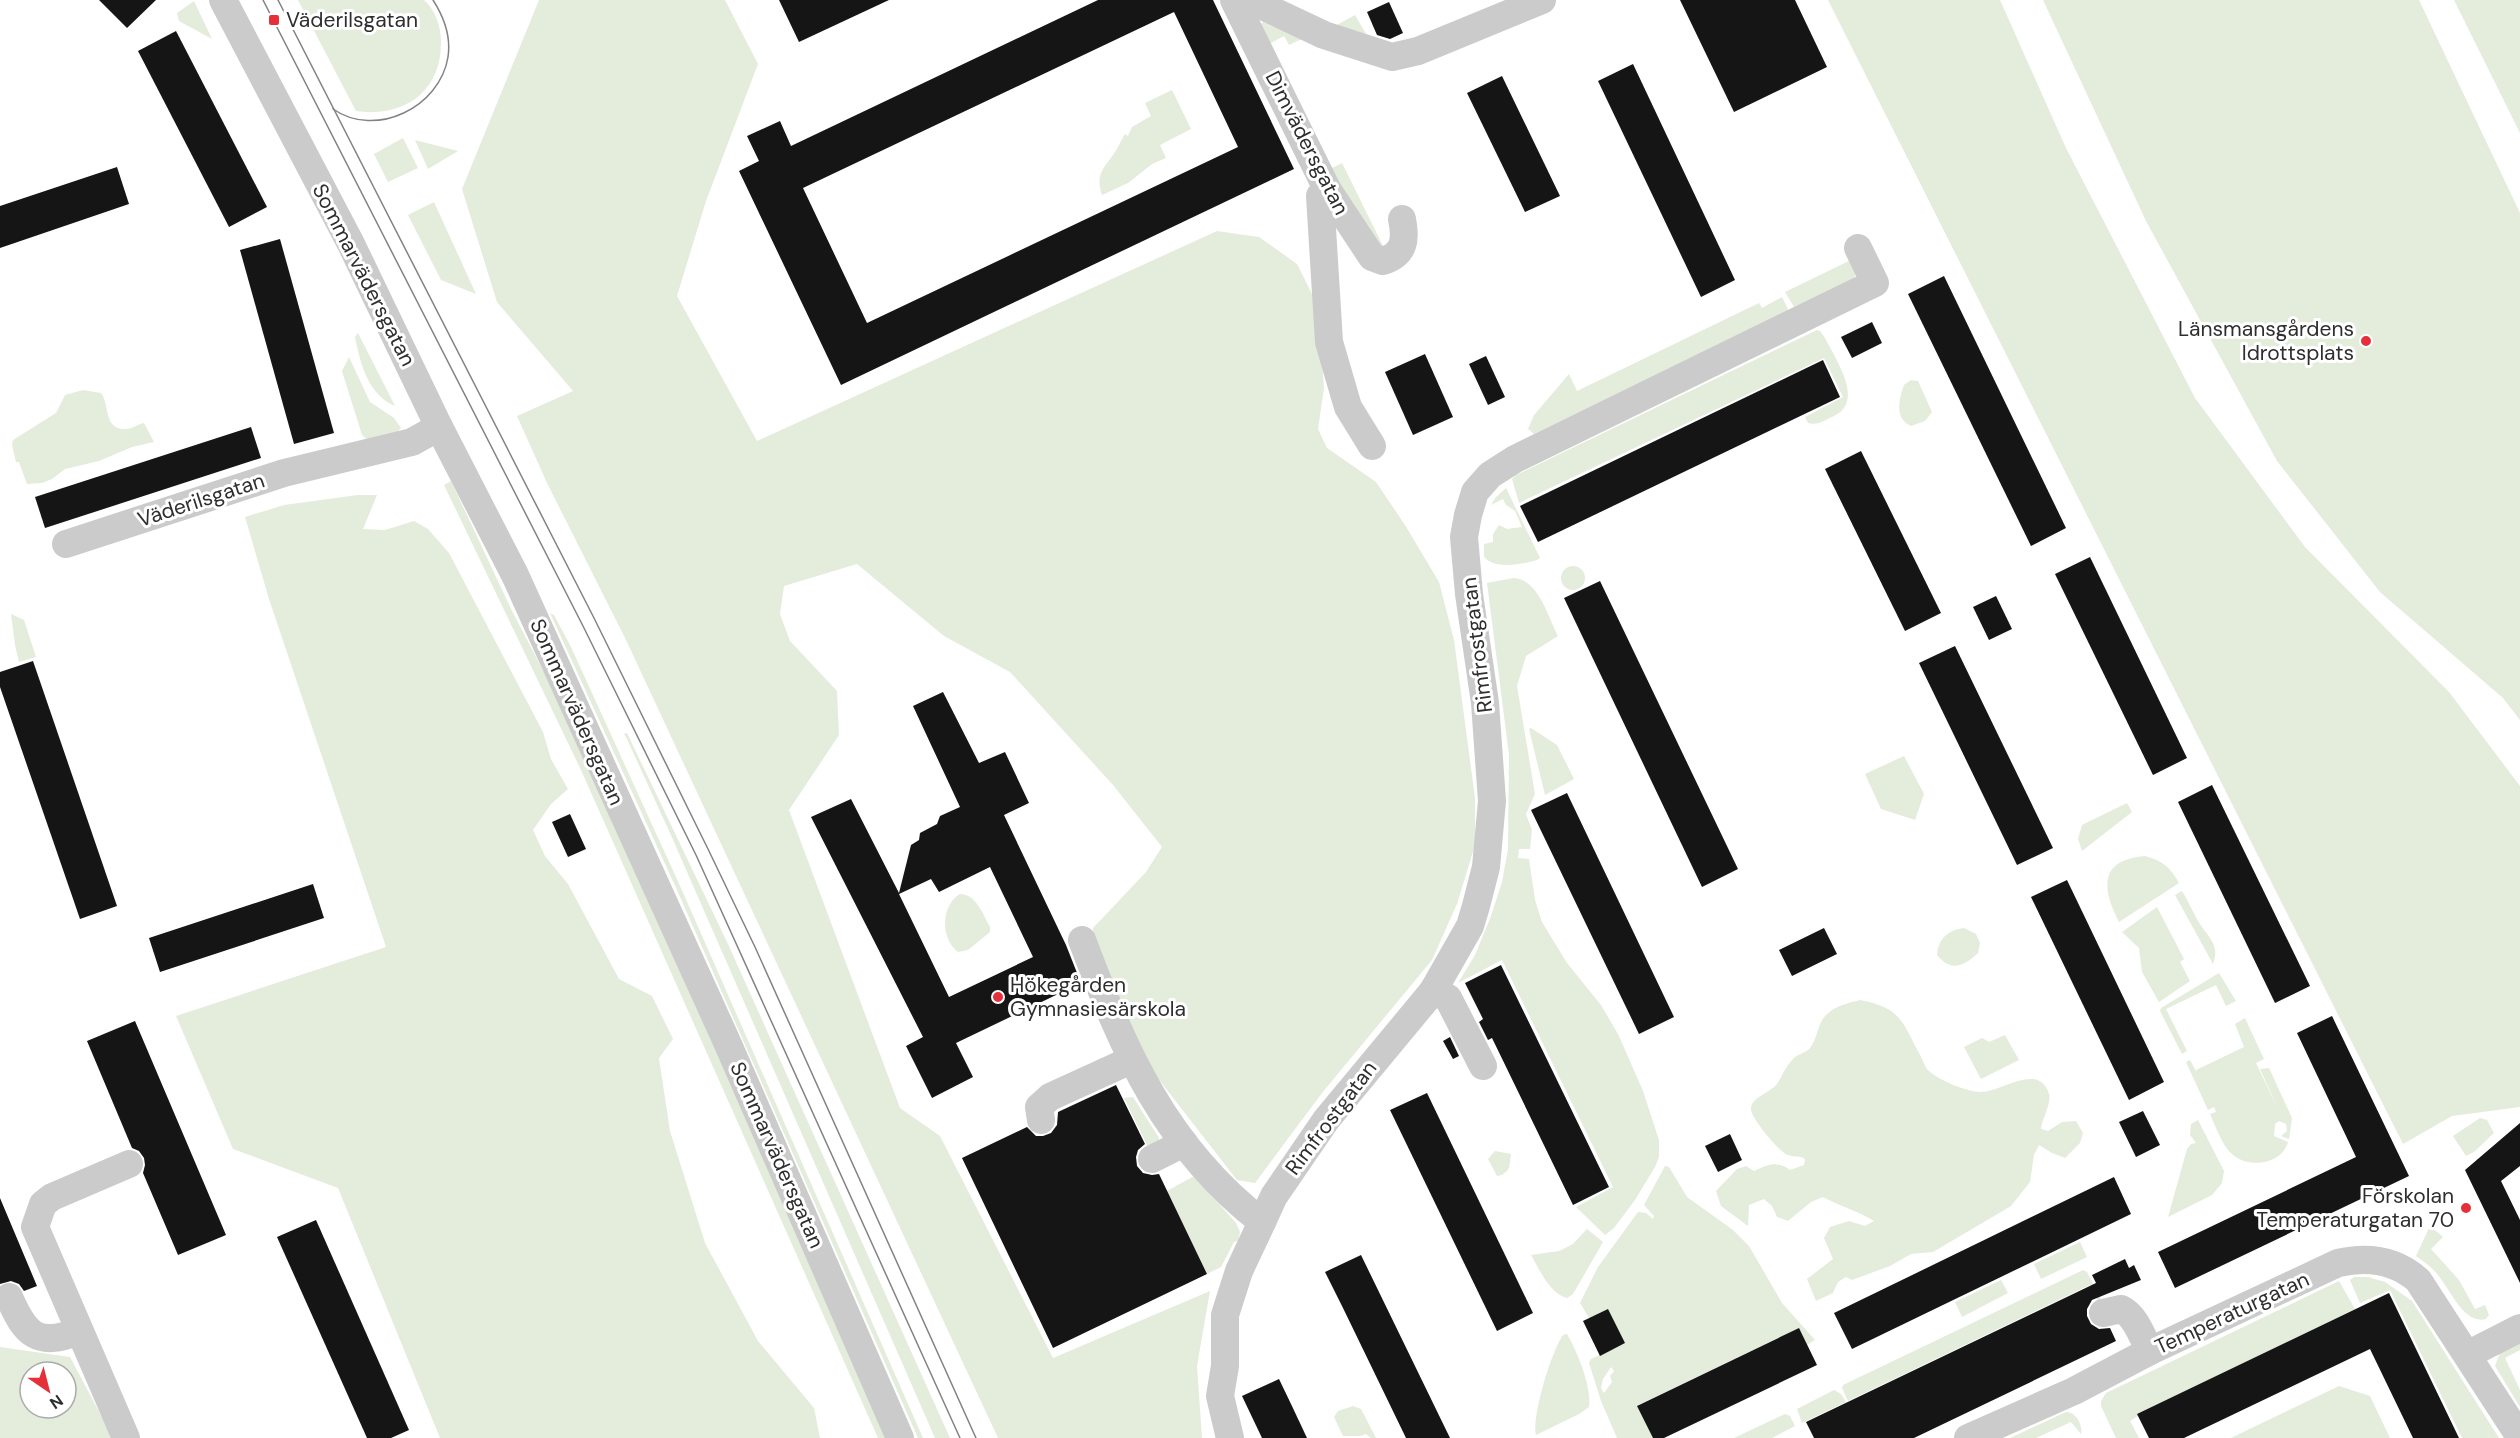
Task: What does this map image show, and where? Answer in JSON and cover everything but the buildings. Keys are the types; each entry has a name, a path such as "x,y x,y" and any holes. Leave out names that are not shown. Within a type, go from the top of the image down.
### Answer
{"street":[{"name":"Sommarvädersgatan","path":"223,0 351,244 439,427 515,575 728,1042 900,1438"},
{"name":"Dimvädersgatan","path":"1234,0 1327,189 1372,257 1383,261 1399,253 1405,240 1402,219"},
{"path":"1250,0 1324,35 1392,57 1418,51 1542,0"},
{"path":"1327,189 1320,196 1329,342 1348,407 1372,446"},
{"name":"Rimfrostgatan","path":"1230,1438 1220,1396 1225,1366 1225,1315 1239,1271 1274,1196 1326,1120 1433,991 1470,926 1486,867 1492,801 1485,703 1469,594 1464,537 1475,492 1490,475 1515,459 1875,284 1858,248"},
{"name":"Väderilsgatan","path":"66,544 284,473 412,441 439,427"},
{"path":"1082,940 1131,1060 1152,1098 1184,1143 1241,1206 1262,1222"},
{"path":"1433,991 1448,998 1483,1066"},
{"path":"1041,1120 1038,1112 1041,1103 1080,1092 1131,1060"},
{"path":"1152,1158 1184,1143"},
{"path":"126,1438 35,1227 43,1204 52,1197 129,1164"},
{"name":"Temperaturgatan","path":"1968,1438 2074,1391 2150,1351 2338,1263 2372,1259 2397,1266 2418,1280 2519,1432"},
{"path":"9,1297 20,1323 35,1335 55,1337 79,1330"},
{"path":"2103,1313 2121,1309 2131,1315 2150,1351"},
{"path":"2469,1354 2520,1328"}],"green space":[{"path":"298,0 424,0 435,14 440,31 439,61 434,76 416,98 403,106 373,112 356,111"},
{"path":"539,0 725,0 758,64 706,201 677,296 757,441 1217,231 1259,237 1297,264 1318,306 1324,388 1318,429 1327,448 1376,482 1439,582 1454,640 1475,798 1475,845 1457,904 1432,960 1322,1093 1255,1183 1237,1180 1153,1072 1093,944 1093,928 1146,872 1162,847 1113,785 1010,672 944,636 857,564 784,586 780,614 790,641 837,691 839,735 789,810 900,1108 940,1136 1053,1358 1210,1291 1197,1366 1202,1438 998,1438 626,640 547,483 517,416 573,391 497,302 462,189"},
{"path":"1828,0 2000,0 2066,148 2195,398 2305,547 2449,692 2520,786 2520,1107 2452,1116 2403,1144"},
{"name":"Länsmansgårdens Idrottsplats","path":"2043,0 2419,0 2520,213 2520,720 2503,698 2380,592 2277,461 2146,221"},
{"path":"2454,0 2520,0 2520,133"},
{"path":"194,1 212,39 179,21 177,13"},
{"path":"1355,15 1366,34 1335,26"},
{"path":"1263,22 1302,39 1289,45 1284,36 1267,45 1261,24"},
{"path":"1172,90 1191,129 1160,145 1166,158 1152,164 1128,183 1102,195 1100,176 1104,167 1125,134 1128,136 1132,127 1151,116 1145,103"},
{"path":"403,138 418,168 388,182 374,154"},
{"path":"415,140 458,151 428,169"},
{"path":"1342,163 1385,250 1387,257 1328,170"},
{"path":"434,202 476,294 441,280 408,215"},
{"path":"1853,259 1856,275 1851,281 1794,307 1785,292"},
{"path":"1782,297 1789,311 1534,434 1528,429 1534,415 1569,374 1577,391 1759,303 1762,308"},
{"path":"1817,330 1825,338 1841,368 1848,391 1843,409 1834,416 1815,424 1808,423 1805,417 1843,397 1824,358 1519,503 1512,479 1516,475"},
{"path":"358,333 395,406 378,394 367,377 355,337"},
{"path":"349,357 370,402 394,418 401,428 395,434 369,441 362,435 342,371"},
{"path":"1911,380 1918,381 1932,412 1925,421 1911,426 1902,419 1899,408 1904,385"},
{"path":"83,390 101,393 110,421 114,425 126,429 144,423 154,442 132,447 99,461 65,469 42,483 27,484 19,462 16,462 13,440 56,413 65,395"},
{"path":"451,481 512,611 583,747 889,1438 878,1438 581,770 444,485"},
{"path":"1506,488 1540,558 1537,560 1502,565 1495,564 1484,557 1484,544 1493,542 1493,534 1499,525 1507,529 1522,527 1515,511 1506,505 1503,499 1491,505"},
{"path":"358,495 377,495 363,529 385,530 414,521 428,529 449,553 543,732 551,759 568,789 551,804 533,830 545,856 568,884 619,979 652,996 673,1039 659,1058 670,1131 705,1243 758,1341 814,1408 820,1438 440,1438 338,1188 233,1149 176,1016 386,947 269,599 245,517 284,505"},
{"path":"1573,566 1581,570 1585,578 1581,586 1573,590 1565,586 1561,578 1565,570"},
{"path":"1514,578 1523,580 1536,592 1558,636 1526,656 1517,686 1535,794 1526,814 1532,830 1530,849 1519,849 1518,858 1529,859 1535,900 1542,922 1567,963 1601,1005 1618,1034 1643,1091 1659,1140 1659,1157 1655,1167 1635,1200 1614,1228 1605,1235 1576,1207 1613,1187 1502,960 1458,983 1475,955 1491,916 1502,882 1508,849 1509,755 1487,583"},
{"path":"550,613 554,615 571,647 681,888 923,1438 918,1438 677,890"},
{"path":"11,614 24,620 36,657 19,662"},
{"path":"1531,728 1557,745 1574,779 1545,795 1529,729"},
{"path":"627,733 728,944 950,1438 935,1438 670,833 624,734"},
{"path":"1904,756 1924,794 1915,820 1881,809 1865,774"},
{"path":"2127,803 2132,812 2082,851 2078,839 2082,825"},
{"path":"2145,856 2165,865 2179,883 2119,922 2109,898 2108,878 2119,863"},
{"path":"2182,891 2214,946 2213,964 2175,895"},
{"path":"960,894 975,901 990,927 990,932 968,950 958,952 948,939 945,922 949,906"},
{"path":"2157,907 2184,959 2180,962 2190,981 2159,1002 2142,972 2139,948 2122,932"},
{"path":"1964,928 1976,934 1980,943 1978,953 1967,962 1952,966 1937,955 1939,944 1949,933"},
{"path":"2219,973 2236,1001 2226,1006 2216,985 2166,1009 2187,1051 2182,1054 2160,1011 2161,1008"},
{"path":"1860,1000 1884,1007 1899,1018 1926,1068 1939,1078 1961,1088 1980,1092 2018,1081 2037,1080 2044,1084 2050,1097 2041,1129 2048,1131 2062,1122 2076,1121 2083,1133 2080,1143 2065,1158 2039,1145 2034,1155 2030,1182 2011,1206 1933,1252 1911,1254 1890,1266 1852,1280 1846,1277 1838,1282 1833,1293 1816,1301 1807,1279 1833,1259 1824,1238 1830,1227 1849,1221 1865,1226 1874,1221 1823,1197 1811,1202 1788,1221 1777,1217 1772,1206 1764,1199 1749,1205 1748,1226 1721,1206 1716,1191 1737,1169 1746,1166 1754,1171 1772,1164 1781,1165 1790,1170 1804,1165 1805,1159 1784,1153 1772,1142 1752,1113 1752,1105 1757,1098 1777,1084 1795,1057 1810,1048 1826,1015 1838,1007"},
{"path":"2245,1018 2264,1059 2256,1063 2280,1113 2260,1069 2269,1068 2292,1118 2289,1139 2281,1136 2287,1131 2286,1124 2279,1121 2275,1124 2274,1136 2288,1142 2285,1149 2272,1159 2256,1163 2240,1159 2226,1147 2210,1114 2216,1112 2214,1107 2208,1110 2186,1062 2190,1060 2197,1073 2196,1070 2244,1047 2235,1024"},
{"path":"2005,1035 2019,1060 1981,1079 1964,1047 1982,1038 1989,1042"},
{"path":"1133,1097 1159,1138 1148,1147 1124,1098"},
{"path":"2480,1118 2487,1120 2494,1133 2474,1152 2466,1156 2453,1136"},
{"path":"2198,1120 2224,1171 2222,1183 2212,1195 2168,1217 2187,1149 2191,1144 2196,1143 2190,1135 2191,1124"},
{"path":"1495,1151 1511,1154 1507,1171 1497,1176 1488,1159"},
{"path":"1665,1166 1669,1167 1687,1197 1733,1230 1749,1246 1782,1303 1815,1340 1807,1345 1799,1328 1638,1405 1653,1438 1617,1438 1601,1401 1589,1363 1591,1359 1625,1343 1589,1318 1580,1303 1598,1267 1638,1212 1646,1213 1653,1219 1654,1216 1644,1205","holes":["1611,1367 1614,1371 1610,1376 1612,1382 1604,1393 1601,1388 1603,1379"]},
{"path":"1194,1176 1236,1223 1240,1232 1238,1241 1234,1242 1221,1267 1207,1274 1167,1191"},
{"path":"2430,1226 2443,1237 2431,1249 2459,1280 2475,1309 2485,1305 2489,1315 2486,1319 2471,1317 2464,1311 2436,1272 2416,1256"},
{"path":"1587,1229 1603,1242 1573,1294 1567,1298 1561,1296 1541,1274 1531,1255 1559,1251 1573,1244"},
{"path":"2080,1242 2087,1257 2041,1279 2034,1264"},
{"path":"2083,1270 2087,1272 2101,1299 2098,1301 2090,1285 1848,1401 1842,1388 1843,1385"},
{"path":"2354,1277 2368,1277 2385,1282 2412,1301 2499,1438 2462,1438 2390,1290 2360,1303 2350,1280"},
{"path":"2001,1280 2008,1293 1962,1317 1955,1302"},
{"path":"2339,1281 2355,1309 2138,1414 2130,1421 2139,1438 2116,1438 2101,1406 2106,1393"},
{"path":"1567,1334 1586,1380 1589,1407 1536,1435 1539,1399 1553,1354 1563,1335"},
{"path":"2520,1343 2520,1350 2505,1358 2520,1390 2520,1407 2495,1366 2500,1352"},
{"path":"0,1347 70,1357 72,1360 18,1360 18,1420 78,1420 78,1372 113,1438 0,1438"},
{"path":"2339,1386 2370,1396 2390,1438 2231,1438"},
{"path":"1834,1390 1841,1394 1846,1402 1802,1423 1797,1409"},
{"path":"1353,1406 1361,1409 1376,1438 1371,1438 1366,1434 1343,1436 1334,1417 1338,1411"},
{"path":"2066,1412 2073,1414 2078,1420 2081,1434 2071,1422 2036,1438 2010,1438"},
{"path":"1785,1414 1790,1416 1795,1426 1772,1438 1734,1438"}],"tram line":[{"path":"263,0 583,626 696,855 960,1438"},
{"path":"278,0 594,618 708,849 755,947 976,1438"},
{"path":"333,109 350,117 368,121 386,119 404,113 433,90 443,75 449,50 446,27 433,0"}],"place":[{"name":"Väderilsgatan","path":"274,20"},
{"name":"Länsmansgårdens Idrottsplats","path":"2366,341"},
{"name":"Hökegården Gymnasiesärskola","path":"998,997"},
{"name":"Förskolan Temperaturgatan 70","path":"2466,1208"}]}
